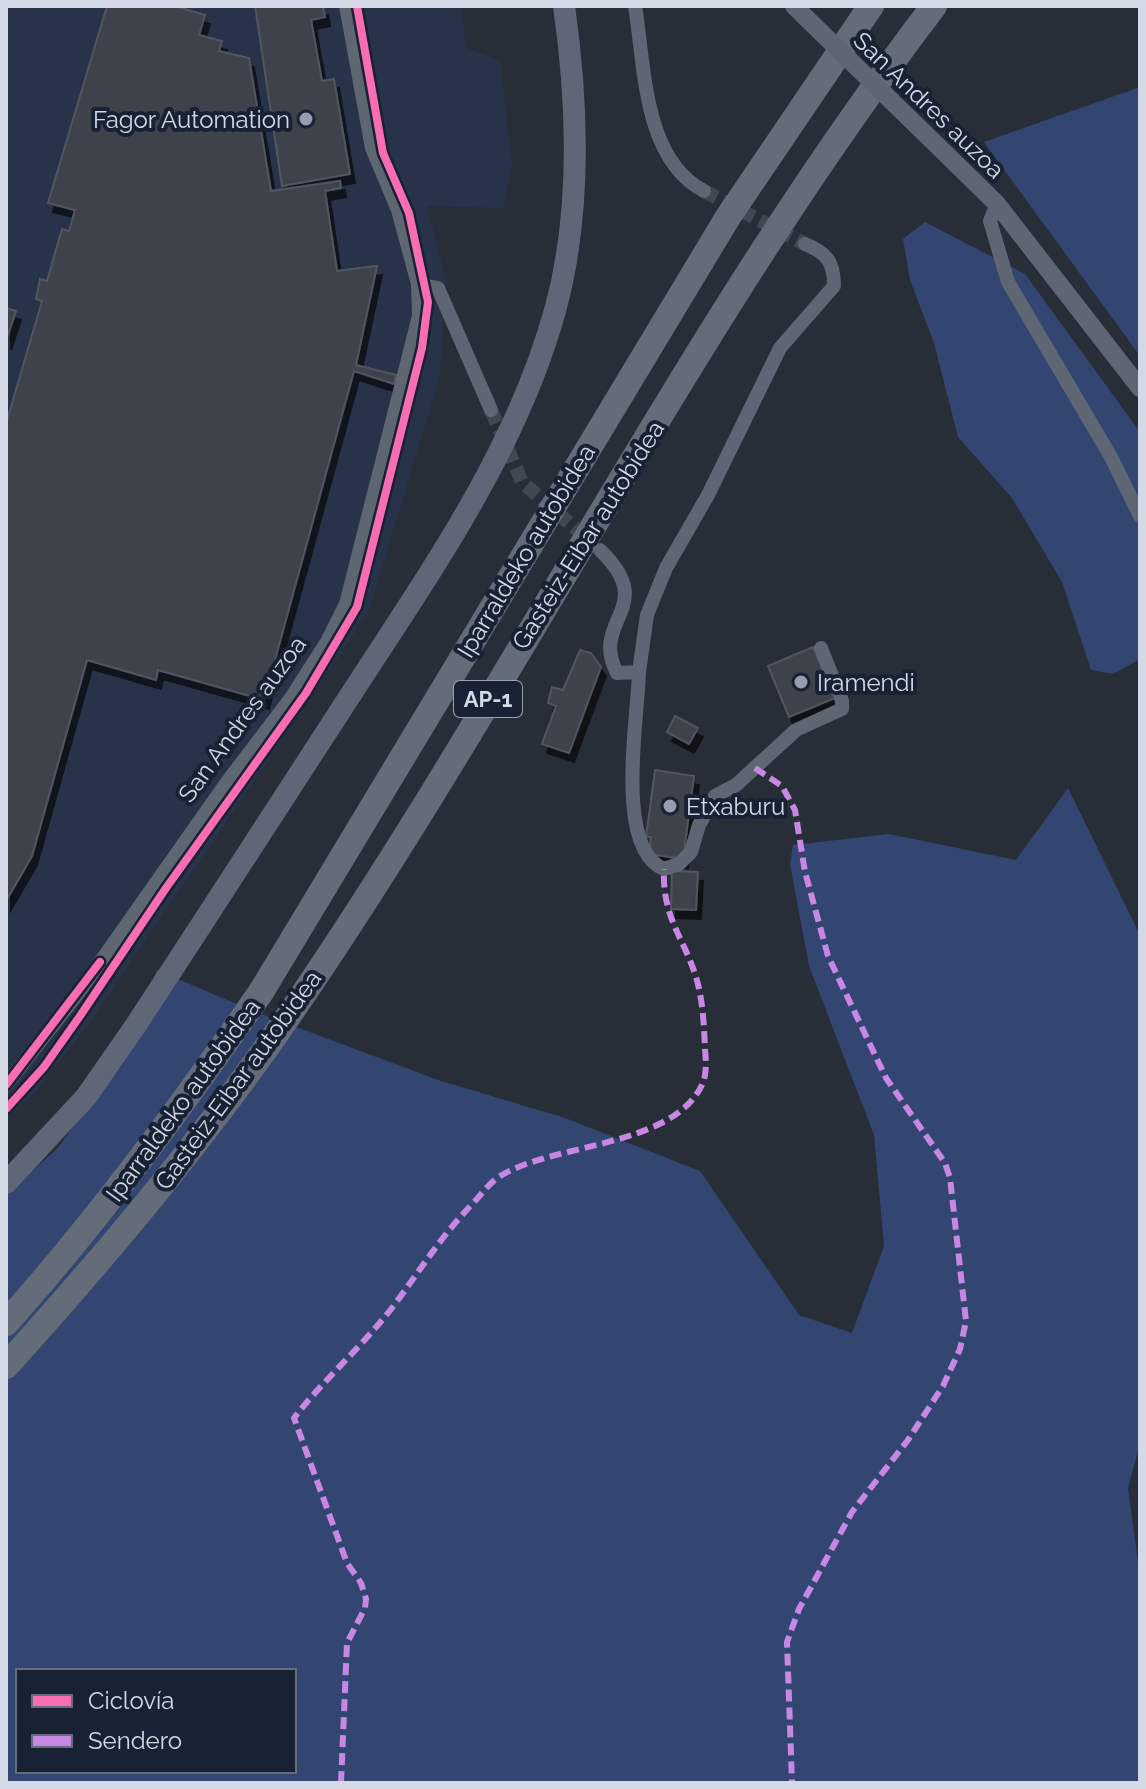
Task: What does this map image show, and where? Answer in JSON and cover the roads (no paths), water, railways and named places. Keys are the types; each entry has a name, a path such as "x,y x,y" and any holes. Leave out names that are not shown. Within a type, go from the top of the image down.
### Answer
{"highway":[{"name":"Iparraldeko autobidea","path":"6,1323 101,1212 182,1107 261,992 728,217 871,6"},
{"name":"Gasteiz-Eibar autobidea","path":"6,1366 129,1227 208,1128 296,1005 388,865 663,413 811,179 934,6"}],"main road":[{"path":"6,1183 86,1097 136,1025 465,519 515,420 556,304 569,227 575,132 573,69 564,6"}],"street":[{"name":"San Andres auzoa","path":"6,1085 82,988 218,794 291,698 346,604 419,316 418,284 398,210 372,148 346,6"},
{"path":"635,6 658,136 677,171 704,191"},
{"name":"San Andres auzoa","path":"794,6 997,204 1140,388"},
{"name":"San Andres auzoa","path":"997,204 990,221 1008,282 1111,457 1140,516"},
{"path":"805,244 825,253 834,269 834,286 780,348 708,495 666,568 647,615 639,672 633,775 635,828 651,864 671,868 696,844 699,825 715,796 736,785 796,730 842,709 842,701 821,648"},
{"path":"418,284 438,288 491,410"},
{"path":"600,550 621,570 627,588 611,639 609,658 617,673 639,672"}],"tunnel":[{"path":"704,191 805,244"},
{"path":"491,410 522,482 591,542"}],"place":[{"name":"Fagor Automation","path":"306,119"},
{"name":"Iramendi","path":"801,682"},
{"name":"Etxaburu","path":"670,806"}]}
